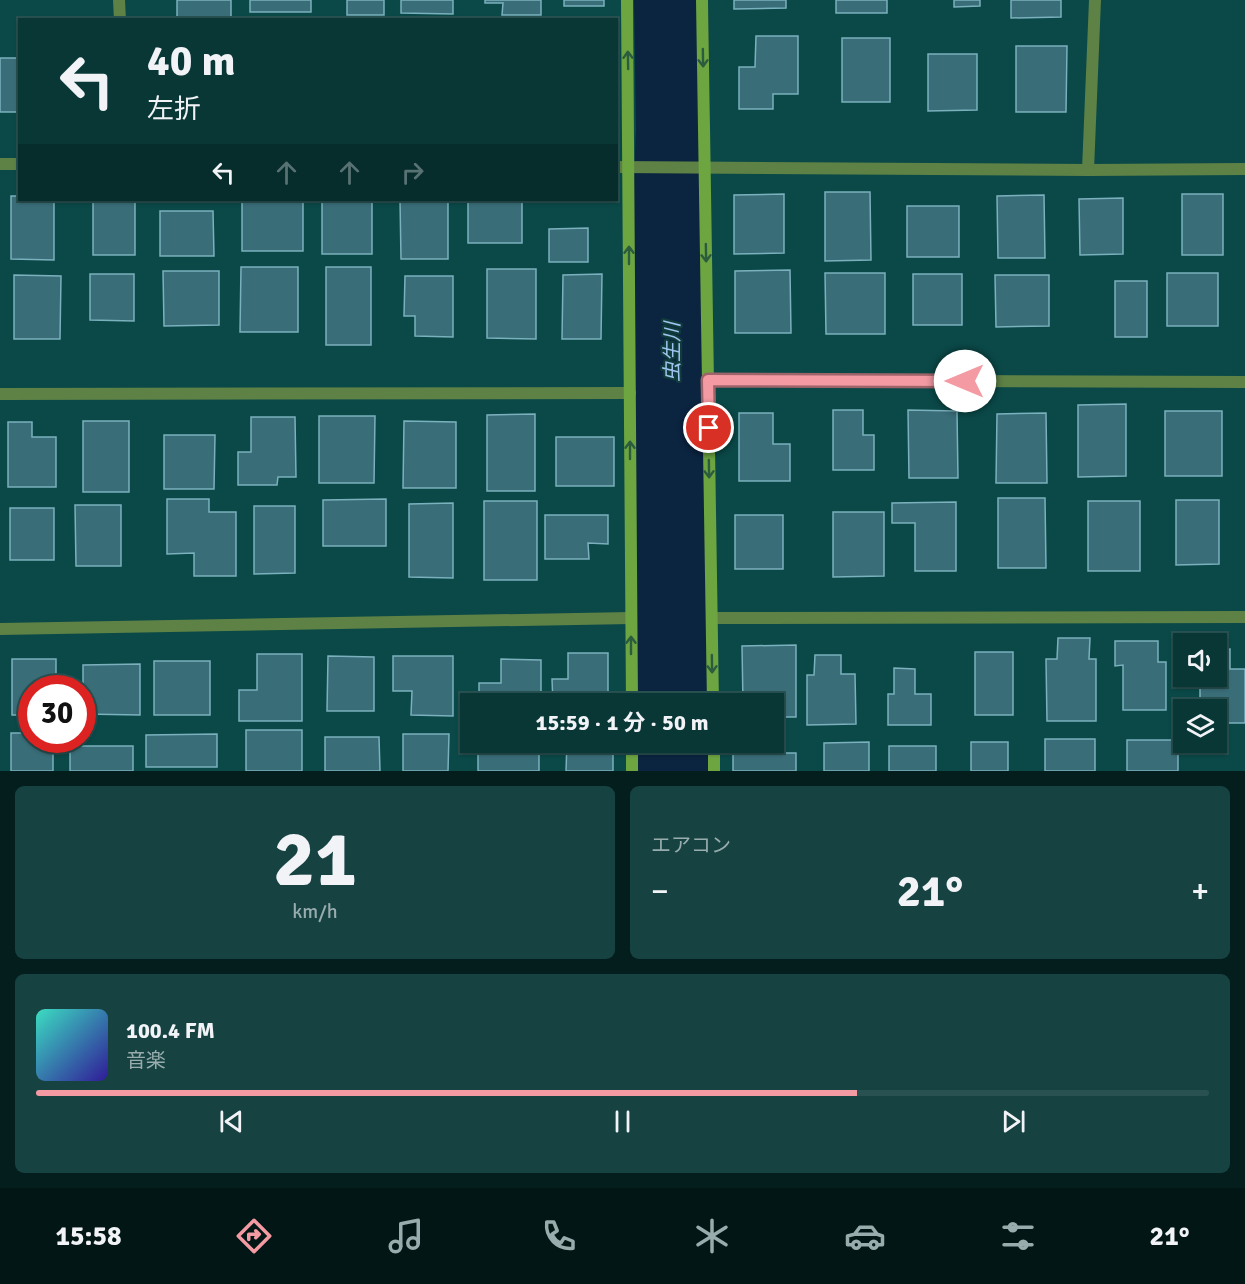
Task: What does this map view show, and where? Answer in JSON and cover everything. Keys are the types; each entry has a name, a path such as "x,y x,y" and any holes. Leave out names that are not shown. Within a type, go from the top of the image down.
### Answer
{"street":[{"path":"119,0 120,18"},
{"path":"627,0 623,167 630,393 632,693"},
{"path":"702,0 713,693"},
{"path":"1088,170 1095,0"},
{"path":"0,164 18,164"},
{"path":"623,167 1245,169"},
{"path":"708,380 1245,382"},
{"path":"0,394 630,393"},
{"path":"712,618 1245,617"},
{"path":"0,629 631,618"},
{"path":"632,753 632,771"},
{"path":"714,753 714,771"}],"building":[{"path":"177,0 231,0 231,18 177,18"},
{"path":"250,0 311,0 311,12 250,12"},
{"path":"347,0 384,0 384,15 347,15"},
{"path":"401,0 453,0 453,14 401,13"},
{"path":"485,0 541,0 541,15 502,15 503,3 485,3"},
{"path":"564,0 604,0 604,6 564,6"},
{"path":"734,0 786,0 786,8 734,9"},
{"path":"836,0 887,0 887,13 836,13"},
{"path":"954,0 980,0 980,6 954,7"},
{"path":"1011,0 1061,0 1061,17 1011,18"},
{"path":"756,36 798,36 798,94 773,94 773,109 739,109 739,67 755,67"},
{"path":"842,38 890,38 890,102 842,102"},
{"path":"1016,46 1067,46 1066,112 1016,112"},
{"path":"928,54 977,54 977,110 928,111"},
{"path":"0,58 18,58 18,112 0,112"},
{"path":"825,192 870,192 871,260 825,261"},
{"path":"784,194 784,253 734,254 734,195"},
{"path":"1182,194 1223,194 1223,255 1182,255"},
{"path":"1044,195 1045,258 998,258 997,196"},
{"path":"11,196 18,196 18,201 54,201 54,260 11,259"},
{"path":"1123,198 1123,254 1080,255 1079,199"},
{"path":"93,201 135,201 135,255 93,255"},
{"path":"242,201 303,201 303,251 242,251"},
{"path":"322,201 372,201 372,254 322,254"},
{"path":"400,201 448,201 448,259 401,259"},
{"path":"468,201 522,201 522,243 468,243"},
{"path":"907,206 959,206 959,257 907,257"},
{"path":"160,211 213,211 214,256 160,256"},
{"path":"588,228 588,262 549,262 549,229"},
{"path":"241,267 298,267 298,332 240,332"},
{"path":"326,267 371,267 371,345 326,345"},
{"path":"487,269 536,269 536,339 487,338"},
{"path":"790,270 791,333 735,333 735,271"},
{"path":"163,271 219,271 219,325 164,326"},
{"path":"825,273 885,273 885,334 826,334"},
{"path":"1167,273 1218,273 1218,326 1167,326"},
{"path":"90,274 134,274 134,321 90,320"},
{"path":"602,274 601,339 562,339 563,275"},
{"path":"913,274 962,274 962,325 913,325"},
{"path":"14,275 61,276 60,339 14,339"},
{"path":"995,275 1049,275 1049,326 996,327"},
{"path":"405,276 453,276 453,337 415,336 415,316 404,316"},
{"path":"1115,281 1147,281 1147,337 1115,337"},
{"path":"1126,404 1126,476 1078,477 1078,405"},
{"path":"833,410 863,410 863,435 874,435 874,470 833,470"},
{"path":"908,410 957,411 958,478 909,478"},
{"path":"1165,411 1222,411 1222,476 1165,476"},
{"path":"739,413 773,413 773,444 790,444 790,481 739,481"},
{"path":"1046,413 1047,483 996,483 997,414"},
{"path":"535,414 535,491 487,491 487,415"},
{"path":"319,416 375,416 374,483 319,483"},
{"path":"251,417 295,417 296,477 278,477 277,485 238,485 238,452 251,452"},
{"path":"83,421 129,421 129,492 83,492"},
{"path":"404,421 456,422 456,488 403,488"},
{"path":"8,422 32,422 32,437 56,437 56,487 8,487"},
{"path":"164,435 215,435 214,489 164,489"},
{"path":"556,437 614,437 614,486 556,486"},
{"path":"998,498 1045,498 1046,568 998,568"},
{"path":"167,499 209,499 209,512 236,512 236,576 194,576 194,553 167,554"},
{"path":"386,499 386,546 323,546 323,500"},
{"path":"1176,500 1219,500 1219,564 1176,565"},
{"path":"484,501 537,501 537,580 484,580"},
{"path":"1088,501 1140,501 1140,571 1088,571"},
{"path":"956,502 956,571 915,571 915,523 892,523 892,503"},
{"path":"453,503 453,578 409,577 409,504"},
{"path":"75,505 121,505 121,566 76,566"},
{"path":"254,506 295,506 295,573 254,574"},
{"path":"10,508 54,508 54,560 10,560"},
{"path":"833,512 884,512 884,576 833,577"},
{"path":"545,515 608,515 608,544 588,543 589,559 545,559"},
{"path":"735,515 783,515 783,569 735,569"},
{"path":"1058,638 1090,638 1089,659 1096,659 1096,721 1047,721 1046,659 1057,659"},
{"path":"1115,641 1158,641 1158,662 1166,662 1166,710 1123,710 1123,665 1115,666"},
{"path":"796,645 796,717 784,717 784,693 743,693 742,646"},
{"path":"1227,649 1230,649 1230,669 1245,669 1245,723 1227,723 1227,699 1200,699 1200,687 1227,687"},
{"path":"975,652 1013,652 1013,715 975,715"},
{"path":"568,653 608,653 608,693 553,693 552,679 568,679"},
{"path":"257,654 302,654 302,721 239,721 239,690 257,690"},
{"path":"815,655 841,655 841,674 855,674 856,724 807,725 807,675 814,675"},
{"path":"328,656 374,657 374,711 327,711"},
{"path":"393,656 453,656 453,716 411,715 412,691 393,691"},
{"path":"12,659 56,659 56,675 18,675 18,715 12,715"},
{"path":"501,659 541,660 541,693 479,693 479,683 501,683"},
{"path":"154,661 210,661 210,715 154,715"},
{"path":"140,664 140,715 96,714 96,675 83,675 83,665"},
{"path":"894,668 915,669 915,694 931,694 931,725 888,725 888,694 894,694"},
{"path":"246,730 302,730 302,771 246,771"},
{"path":"11,733 18,733 18,753 53,753 53,771 11,771"},
{"path":"217,734 217,767 146,767 146,735"},
{"path":"403,734 449,734 448,771 403,771"},
{"path":"325,737 379,737 380,771 325,771"},
{"path":"1045,739 1095,739 1095,771 1045,771"},
{"path":"1127,740 1173,740 1173,753 1178,753 1178,771 1127,771"},
{"path":"869,742 869,771 824,771 824,743"},
{"path":"971,742 1008,742 1008,771 971,771"},
{"path":"96,746 133,746 133,771 70,771 70,753 96,753"},
{"path":"889,746 936,746 936,771 889,771"},
{"path":"478,753 539,753 539,771 478,771"},
{"path":"567,753 613,753 613,771 566,771"},
{"path":"733,753 796,753 796,771 733,771"}],"waterway":[{"name":"虫生川","path":"671,0 673,130 671,176 672,693"},
{"name":"虫生川","path":"673,753 673,771"}],"route":[{"path":"709,428 708,380 965,381"}]}
